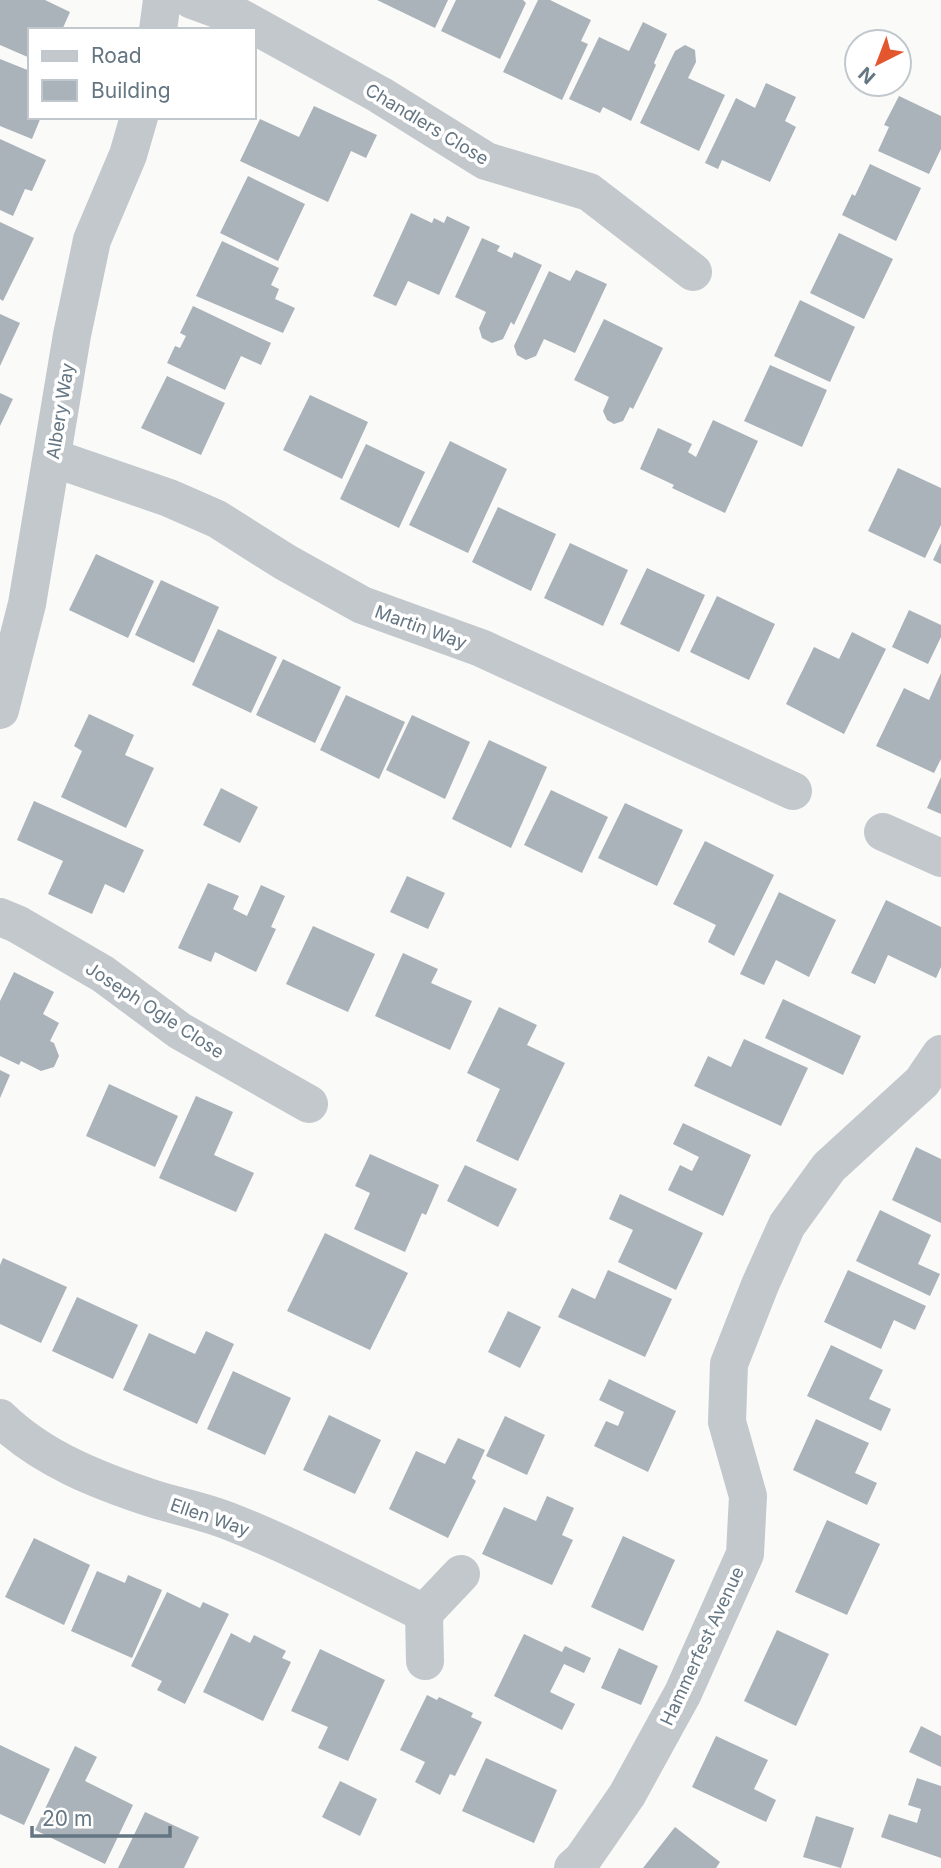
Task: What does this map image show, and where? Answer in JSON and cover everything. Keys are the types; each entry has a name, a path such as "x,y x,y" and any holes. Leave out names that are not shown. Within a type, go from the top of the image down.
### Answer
{"street":[{"path":"158,28 162,0"},
{"name":"Chandlers Close","path":"192,0 252,24 380,95 486,161 589,192 693,272"},
{"name":"Albery Way","path":"0,709 27,604 72,335 92,240 128,155 138,119"},
{"name":"Martin Way","path":"53,458 169,498 205,514 362,606 481,649 793,791"},
{"path":"883,832 941,858"},
{"name":"Joseph Ogle Close","path":"0,917 17,924 103,974 180,1031 309,1104"},
{"name":"Hammerfest Avenue","path":"573,1868 582,1860 634,1784 683,1693 745,1554 748,1496 727,1422 729,1364 760,1284 787,1225 829,1167 922,1083 941,1054"},
{"name":"Ellen Way","path":"0,1418 17,1434 59,1462 152,1498 228,1521 323,1562 424,1613"},
{"path":"425,1661 424,1613 461,1574"}],"building":[{"path":"0,0 45,0 70,12 63,28 28,28 28,57 0,45"},
{"path":"377,0 448,0 435,28"},
{"path":"456,0 523,0 526,3 500,59 441,31"},
{"path":"538,0 550,0 591,20 581,41 588,44 562,100 503,72"},
{"path":"643,22 667,34 631,121 603,107 600,113 569,99 599,37 629,51"},
{"path":"685,45 695,50 696,62 688,78 725,95 699,151 640,123 675,51"},
{"path":"0,59 28,70 28,119 40,119 32,139 0,126"},
{"path":"766,83 796,97 785,121 796,127 770,182 722,160 718,169 705,163 736,98 755,108"},
{"path":"898,98 941,116 941,149 929,174 878,151 889,127 884,125"},
{"path":"314,106 377,135 366,158 351,151 328,202 240,161 260,119 299,137"},
{"path":"0,139 46,160 32,191 25,189 13,216 0,210"},
{"path":"870,164 921,188 896,241 842,215 852,194 855,196"},
{"path":"248,176 305,204 278,261 220,233"},
{"path":"411,213 432,223 434,218 444,223 447,216 470,227 439,295 408,281 396,306 373,296"},
{"path":"0,222 34,238 3,301 0,299"},
{"path":"839,233 893,259 864,319 810,293"},
{"path":"482,238 500,246 497,251 512,258 514,252 542,265 514,325 511,322 503,339 492,343 482,338 479,328 486,312 455,297"},
{"path":"222,241 279,268 271,285 279,289 275,299 295,308 283,333 196,296"},
{"path":"576,270 607,284 575,353 544,339 536,356 526,360 517,355 514,346 549,271 570,281"},
{"path":"800,300 855,327 830,382 774,356"},
{"path":"193,306 271,343 261,365 241,356 225,390 167,363 175,346 180,348 186,336 180,333"},
{"path":"0,314 20,323 0,366"},
{"path":"604,319 663,348 633,409 630,407 623,421 614,424 607,420 603,411 609,397 574,380"},
{"path":"770,365 827,390 802,447 744,421"},
{"path":"167,376 225,403 201,455 141,428"},
{"path":"0,393 13,399 0,426"},
{"path":"310,395 368,422 342,479 283,450"},
{"path":"713,420 758,441 725,513 672,488 674,485 640,469 658,428 692,444 688,452 696,457"},
{"path":"450,441 507,469 468,553 409,525"},
{"path":"366,444 425,472 399,528 340,499"},
{"path":"898,468 941,488 941,525 925,558 868,531"},
{"path":"498,507 556,534 531,591 472,562"},
{"path":"570,543 628,570 603,626 544,598"},
{"path":"941,543 941,564 933,560"},
{"path":"96,554 154,581 128,638 69,610"},
{"path":"647,568 705,595 679,652 620,624"},
{"path":"161,580 219,607 194,663 135,635"},
{"path":"717,596 775,624 749,680 690,652"},
{"path":"909,610 941,625 941,637 928,664 892,647"},
{"path":"218,629 277,657 251,713 192,685"},
{"path":"852,632 886,649 844,734 786,704 814,647 839,659"},
{"path":"283,659 341,687 315,743 256,715"},
{"path":"941,673 941,759 934,773 876,746 904,688 929,700"},
{"path":"346,695 405,722 379,779 320,750"},
{"path":"89,714 134,735 125,755 154,768 126,828 61,797 82,751 74,746"},
{"path":"412,715 470,742 445,799 386,770"},
{"path":"489,740 547,767 511,848 452,819"},
{"path":"941,777 941,814 927,808"},
{"path":"221,788 258,807 240,843 203,825"},
{"path":"551,790 608,817 582,873 524,845"},
{"path":"34,801 144,850 124,893 105,884 92,914 48,894 63,861 17,840"},
{"path":"625,803 683,830 657,886 598,858"},
{"path":"705,841 774,875 734,956 708,942 716,925 673,904"},
{"path":"407,876 445,893 428,929 390,912"},
{"path":"208,883 239,896 233,909 247,916 261,885 285,896 271,927 276,929 256,972 215,952 211,962 178,948"},
{"path":"779,892 836,920 809,977 776,960 764,985 740,974"},
{"path":"886,900 941,927 941,967 936,978 888,955 875,984 851,973"},
{"path":"313,926 375,954 348,1012 286,984"},
{"path":"403,953 438,969 431,983 472,1001 450,1050 375,1016"},
{"path":"14,972 54,992 43,1014 59,1023 50,1041 54,1043 59,1056 54,1067 41,1071 21,1061 19,1065 0,1056 0,1001"},
{"path":"783,999 861,1036 843,1075 765,1038"},
{"path":"499,1007 537,1025 527,1045 565,1063 518,1161 476,1141 500,1089 467,1073"},
{"path":"744,1039 808,1068 781,1126 694,1086 708,1056 731,1067"},
{"path":"0,1070 10,1075 0,1098"},
{"path":"109,1084 178,1116 155,1167 86,1136"},
{"path":"196,1096 233,1112 214,1155 254,1173 236,1212 159,1178"},
{"path":"683,1123 751,1155 723,1216 668,1190 680,1165 692,1171 699,1157 673,1144"},
{"path":"916,1147 941,1159 941,1223 892,1200"},
{"path":"370,1154 439,1185 426,1215 422,1213 405,1252 354,1229 370,1193 355,1186"},
{"path":"465,1165 517,1189 498,1227 447,1201"},
{"path":"620,1194 703,1233 676,1290 618,1262 633,1230 609,1219"},
{"path":"880,1210 931,1235 918,1264 940,1274 930,1296 856,1261"},
{"path":"325,1233 408,1273 370,1350 287,1311"},
{"path":"3,1258 67,1287 41,1343 0,1324 0,1265"},
{"path":"608,1270 672,1299 645,1357 558,1317 572,1288 595,1299"},
{"path":"848,1270 926,1306 915,1330 894,1320 881,1349 824,1322"},
{"path":"77,1297 138,1325 113,1379 52,1351"},
{"path":"508,1311 541,1327 520,1368 488,1352"},
{"path":"206,1331 234,1344 197,1424 123,1390 149,1333 195,1354"},
{"path":"831,1345 883,1370 869,1399 891,1409 881,1431 807,1396"},
{"path":"233,1371 291,1398 265,1455 207,1429"},
{"path":"609,1379 676,1411 648,1472 594,1446 606,1421 618,1426 624,1412 599,1400"},
{"path":"329,1415 381,1440 355,1494 303,1470"},
{"path":"505,1416 545,1435 527,1475 486,1456"},
{"path":"816,1419 869,1443 855,1473 877,1483 867,1505 793,1470"},
{"path":"458,1438 485,1450 472,1478 476,1481 448,1538 389,1509 416,1451 445,1464"},
{"path":"547,1496 574,1508 562,1535 573,1540 552,1585 482,1554 504,1507 536,1521"},
{"path":"827,1520 880,1544 847,1615 795,1592"},
{"path":"623,1536 675,1560 643,1631 591,1607"},
{"path":"34,1538 90,1565 64,1625 5,1597"},
{"path":"97,1571 125,1583 128,1575 162,1590 132,1658 71,1631"},
{"path":"167,1592 200,1608 203,1602 229,1614 185,1704 157,1690 162,1681 131,1666"},
{"path":"777,1630 829,1654 796,1726 744,1701"},
{"path":"231,1633 250,1643 254,1635 286,1651 282,1658 291,1662 263,1721 203,1692"},
{"path":"524,1634 562,1652 565,1646 591,1658 584,1673 564,1664 550,1692 575,1704 562,1730 494,1696"},
{"path":"619,1648 658,1666 641,1705 601,1688"},
{"path":"320,1649 385,1680 348,1761 318,1748 328,1727 291,1711"},
{"path":"427,1695 437,1700 439,1697 473,1713 471,1717 482,1722 455,1776 450,1774 440,1795 415,1782 425,1762 400,1750"},
{"path":"921,1726 941,1736 941,1767 909,1752"},
{"path":"716,1736 768,1760 754,1789 776,1800 766,1822 692,1787"},
{"path":"0,1745 50,1769 24,1825 0,1814"},
{"path":"75,1746 97,1757 85,1781 133,1805 105,1864 35,1830"},
{"path":"486,1758 557,1790 534,1843 462,1811"},
{"path":"917,1778 941,1786 941,1858 881,1837 889,1814 917,1823 921,1809 908,1805"},
{"path":"340,1781 377,1799 360,1836 322,1817"},
{"path":"145,1812 199,1837 184,1868 118,1868"},
{"path":"816,1816 854,1828 841,1868 803,1857"},
{"path":"675,1827 720,1862 716,1868 643,1868"}]}
